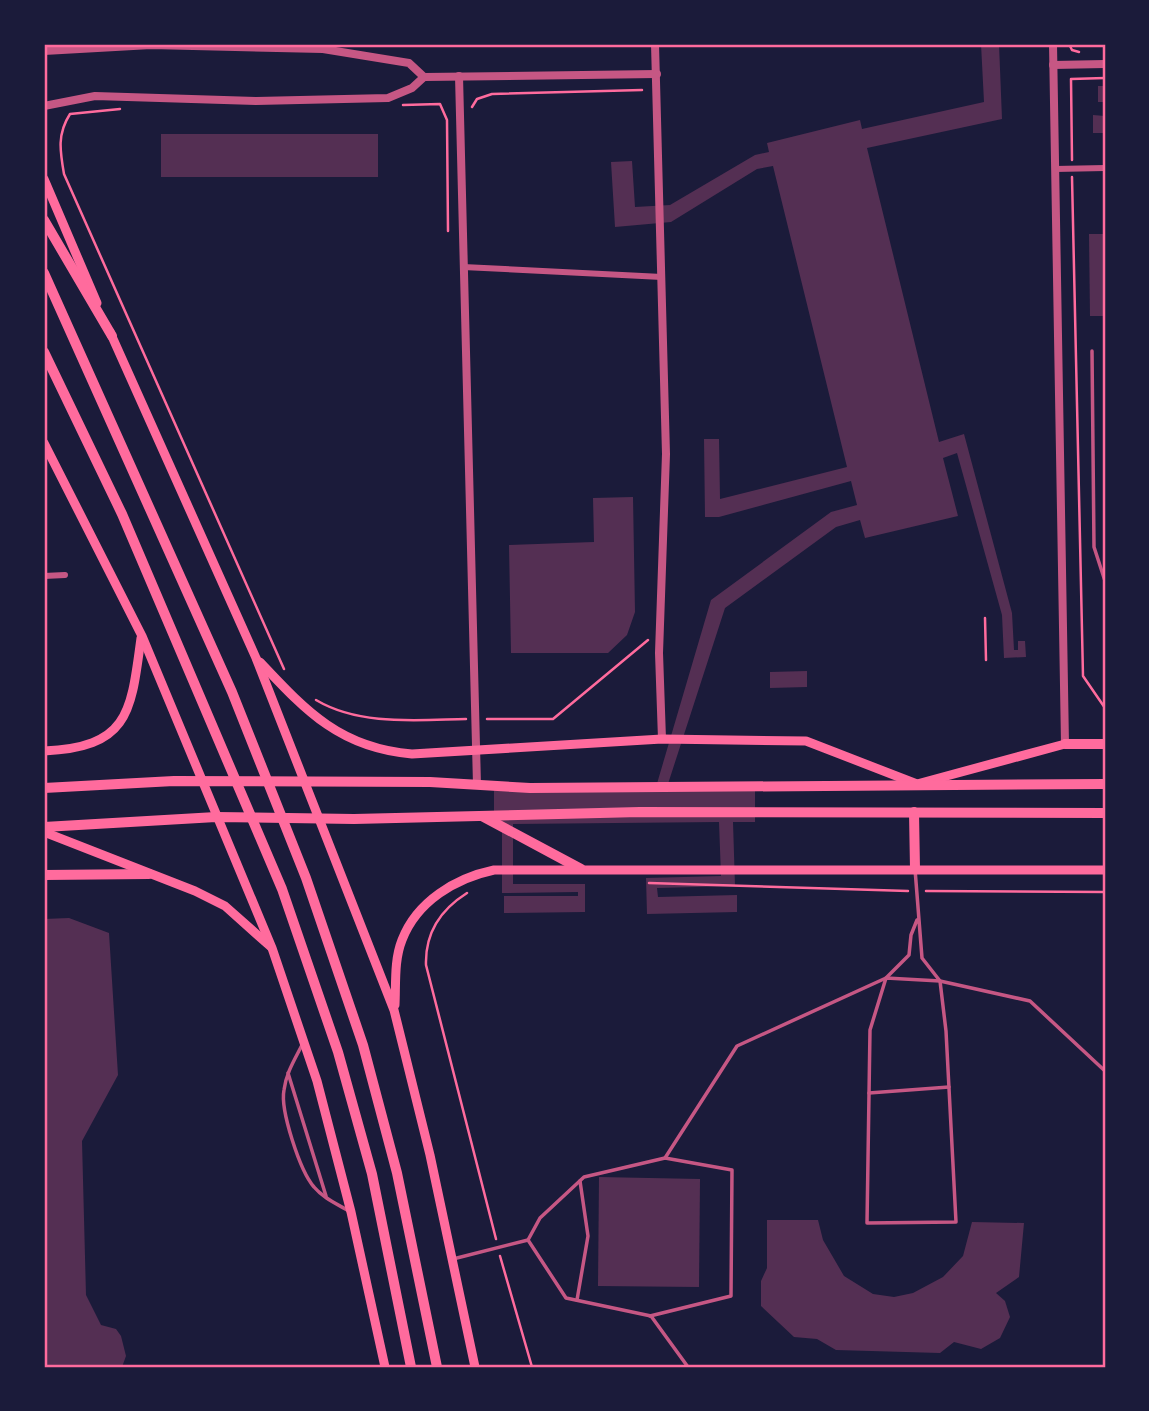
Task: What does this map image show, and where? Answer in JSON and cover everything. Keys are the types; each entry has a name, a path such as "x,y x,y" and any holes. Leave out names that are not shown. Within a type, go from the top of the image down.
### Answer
{"highway":[{"path":"44,220 112,336"},
{"path":"44,273 232,692 296,853 363,1045 397,1172 437,1367"},
{"path":"44,352 122,514 282,889 338,1052 372,1174 411,1367"}],"main road":[{"path":"44,179 256,658 322,818 394,1010 475,1367"},
{"path":"44,443 142,636 272,948 304,1042 351,1212 385,1367"},
{"path":"44,751 91,746 123,718 134,689 142,636"},
{"path":"256,658 310,715 328,728 387,752 412,754 477,751 662,739 806,741 917,784 1065,744 1105,744"},
{"path":"44,788 203,782 544,788 1105,784"},
{"path":"44,830 216,817 267,816 322,818 914,812 1105,813"},
{"path":"914,812 915,869"},
{"path":"482,816 581,869"},
{"path":"44,830 195,891 225,906 272,948"},
{"path":"394,1010 397,960 402,939 412,921 441,892 456,882 494,870 1105,870"},
{"path":"44,875 149,874"}],"street":[{"path":"44,51 70,47 151,44 324,48 409,63 424,77"},
{"path":"655,44 666,454 659,653 662,739"},
{"path":"1053,44 1065,744"},
{"path":"1053,65 1105,64"},
{"path":"44,106 95,96 256,101 388,98 412,88 424,77 657,74"},
{"path":"458,76 477,785"},
{"path":"1055,169 1105,167"},
{"path":"463,267 662,277"},
{"path":"44,576 65,575"}],"lane":[{"path":"1091,351 1094,547 1105,581"},
{"path":"886,978 870,1030 867,1223 956,1222 940,981 922,958 915,869"},
{"path":"665,1158 737,1046 886,978 909,956 911,934 917,920"},
{"path":"886,978 940,981 1030,1001 1105,1071"},
{"path":"304,1042 288,1072 283,1103 302,1165 314,1187 351,1212"},
{"path":"288,1072 327,1198"},
{"path":"869,1093 949,1087"},
{"path":"452,1259 528,1240 540,1218 584,1177 665,1158 732,1170 731,1296 650,1316 566,1298 528,1240"},
{"path":"577,1300 588,1236 580,1181"},
{"path":"1105,1187 1105,1308"},
{"path":"650,1316 688,1367"}],"path":[{"path":"1105,78 1071,79 1083,676 1105,708"},
{"path":"470,117 477,99 492,94 642,90"},
{"path":"393,105 440,104 447,120 448,230"},
{"path":"123,109 70,114 59,146 64,174 274,651 289,679"},
{"path":"985,618 986,660"},
{"path":"307,695 334,710 389,720 553,719 653,636"},
{"path":"636,883 916,891 1105,892"},
{"path":"477,886 456,899 432,926 426,950 426,965 498,1248 532,1367"}],"building":[{"path":"981,44 999,44 1002,119 867,148 939,442 964,434 1012,613 1014,650 1018,650 1018,641 1025,641 1026,657 1004,658 1002,615 957,453 943,458 958,516 865,538 860,520 836,527 725,608 667,787 755,786 755,822 733,822 735,886 657,888 658,897 737,895 737,912 647,914 646,878 721,876 719,822 513,824 513,884 585,884 585,912 504,913 504,896 578,896 578,892 502,893 502,824 494,824 494,788 656,787 711,600 831,512 857,505 851,481 719,517 705,517 704,439 719,439 720,499 847,467 773,166 757,169 671,222 615,227 611,162 632,161 635,207 670,205 755,155 769,152 767,143 860,120 862,129 984,102"},
{"path":"1098,86 1105,86 1105,102 1098,102"},
{"path":"1093,115 1105,116 1105,133 1093,133"},
{"path":"161,134 378,134 378,177 161,177"},
{"path":"1089,234 1105,234 1105,316 1090,316"},
{"path":"633,497 635,612 627,635 608,653 511,653 509,545 594,542 593,498"},
{"path":"807,671 807,687 770,688 770,672"},
{"path":"69,918 109,933 118,1075 82,1141 86,1295 101,1325 116,1329 121,1336 126,1356 122,1367 44,1367 44,919"},
{"path":"599,1177 700,1179 699,1287 598,1286"},
{"path":"767,1220 818,1220 823,1240 844,1276 873,1294 894,1297 913,1293 943,1277 963,1256 972,1222 1024,1223 1019,1277 996,1293 1005,1301 1010,1317 1000,1338 981,1349 954,1342 940,1353 836,1350 817,1339 794,1337 761,1306 761,1281 767,1268"}]}
